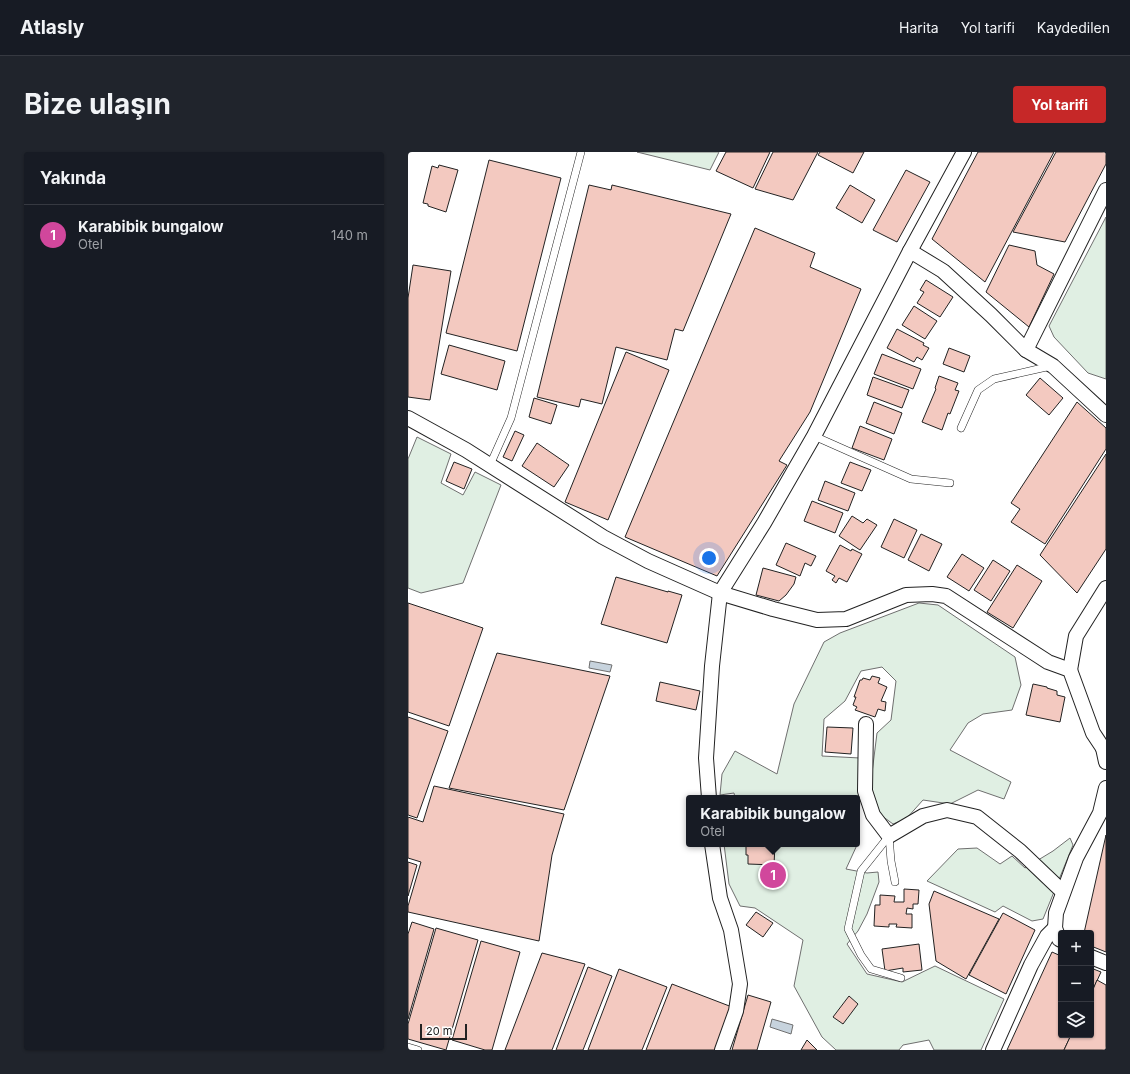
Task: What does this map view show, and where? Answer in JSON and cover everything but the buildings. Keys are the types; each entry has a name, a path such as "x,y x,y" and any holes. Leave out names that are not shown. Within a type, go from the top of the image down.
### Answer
{"street":[{"path":"709,795 706,758 712,666 720,593 764,523 814,436 910,251 964,152"},
{"path":"1026,350 1106,190"},
{"path":"910,251 943,271 1026,350 1053,366 1106,415"},
{"path":"408,418 466,450 603,537 648,561 720,593 773,610 817,620 846,619 906,596 932,594 946,596 1048,662 1070,670"},
{"path":"1106,588 1076,636 1070,670 1093,733 1105,748 1106,762"},
{"path":"866,724 865,791 873,815 889,836 923,816 947,810 976,817 1020,851 1063,892"},
{"path":"993,1050 1031,966 1047,936 1058,934 1056,913 1076,858 1100,813 1106,788"},
{"path":"712,847 720,898 731,930 740,984 736,1011 722,1050"},
{"path":"1094,958 1106,963"}],"lane":[{"path":"490,465 511,418 581,152"},
{"path":"962,428 978,390 994,379 1053,366"},
{"path":"814,436 911,479 950,483"},
{"path":"889,836 891,861 896,882"},
{"path":"889,836 861,871 848,929 861,955 871,969 901,978"},
{"path":"408,1047 418,1050"}],"green space":[{"path":"637,152 719,152 710,170"},
{"path":"1106,217 1106,379 1088,373 1054,337 1049,326"},
{"path":"417,437 451,454 441,483 463,495 475,472 501,485 463,583 421,593 408,588 408,459"},
{"path":"919,603 938,605 1015,657 1021,685 1012,710 983,714 968,723 950,750 1011,782 1004,799 978,790 950,804 923,800 906,819 893,824 878,813 870,789 877,733 891,720 896,681 882,667 861,671 845,701 824,719 822,756 860,758 860,795 734,795 734,793 720,795 722,774 735,751 777,774 794,704 824,642 840,633"},
{"path":"1070,838 1073,845 1043,919 1032,921 1003,906 995,912 927,881 958,849 977,848 1000,864 1012,856 1025,868 1053,851"},
{"path":"724,847 856,847 846,869 867,873 878,872 879,882 867,914 858,931 847,944 867,974 902,982 935,966 1004,999 981,1050 934,1050 929,1040 903,1045 899,1050 836,1050 822,1037 794,986 803,940 755,908 740,906 729,884"}],"shaded area":[{"path":"590,661 612,665 610,672 589,668"},
{"path":"772,1019 793,1025 791,1034 770,1027"}],"place":[{"name":"Karabibik bungalow","path":"773,875"}]}
